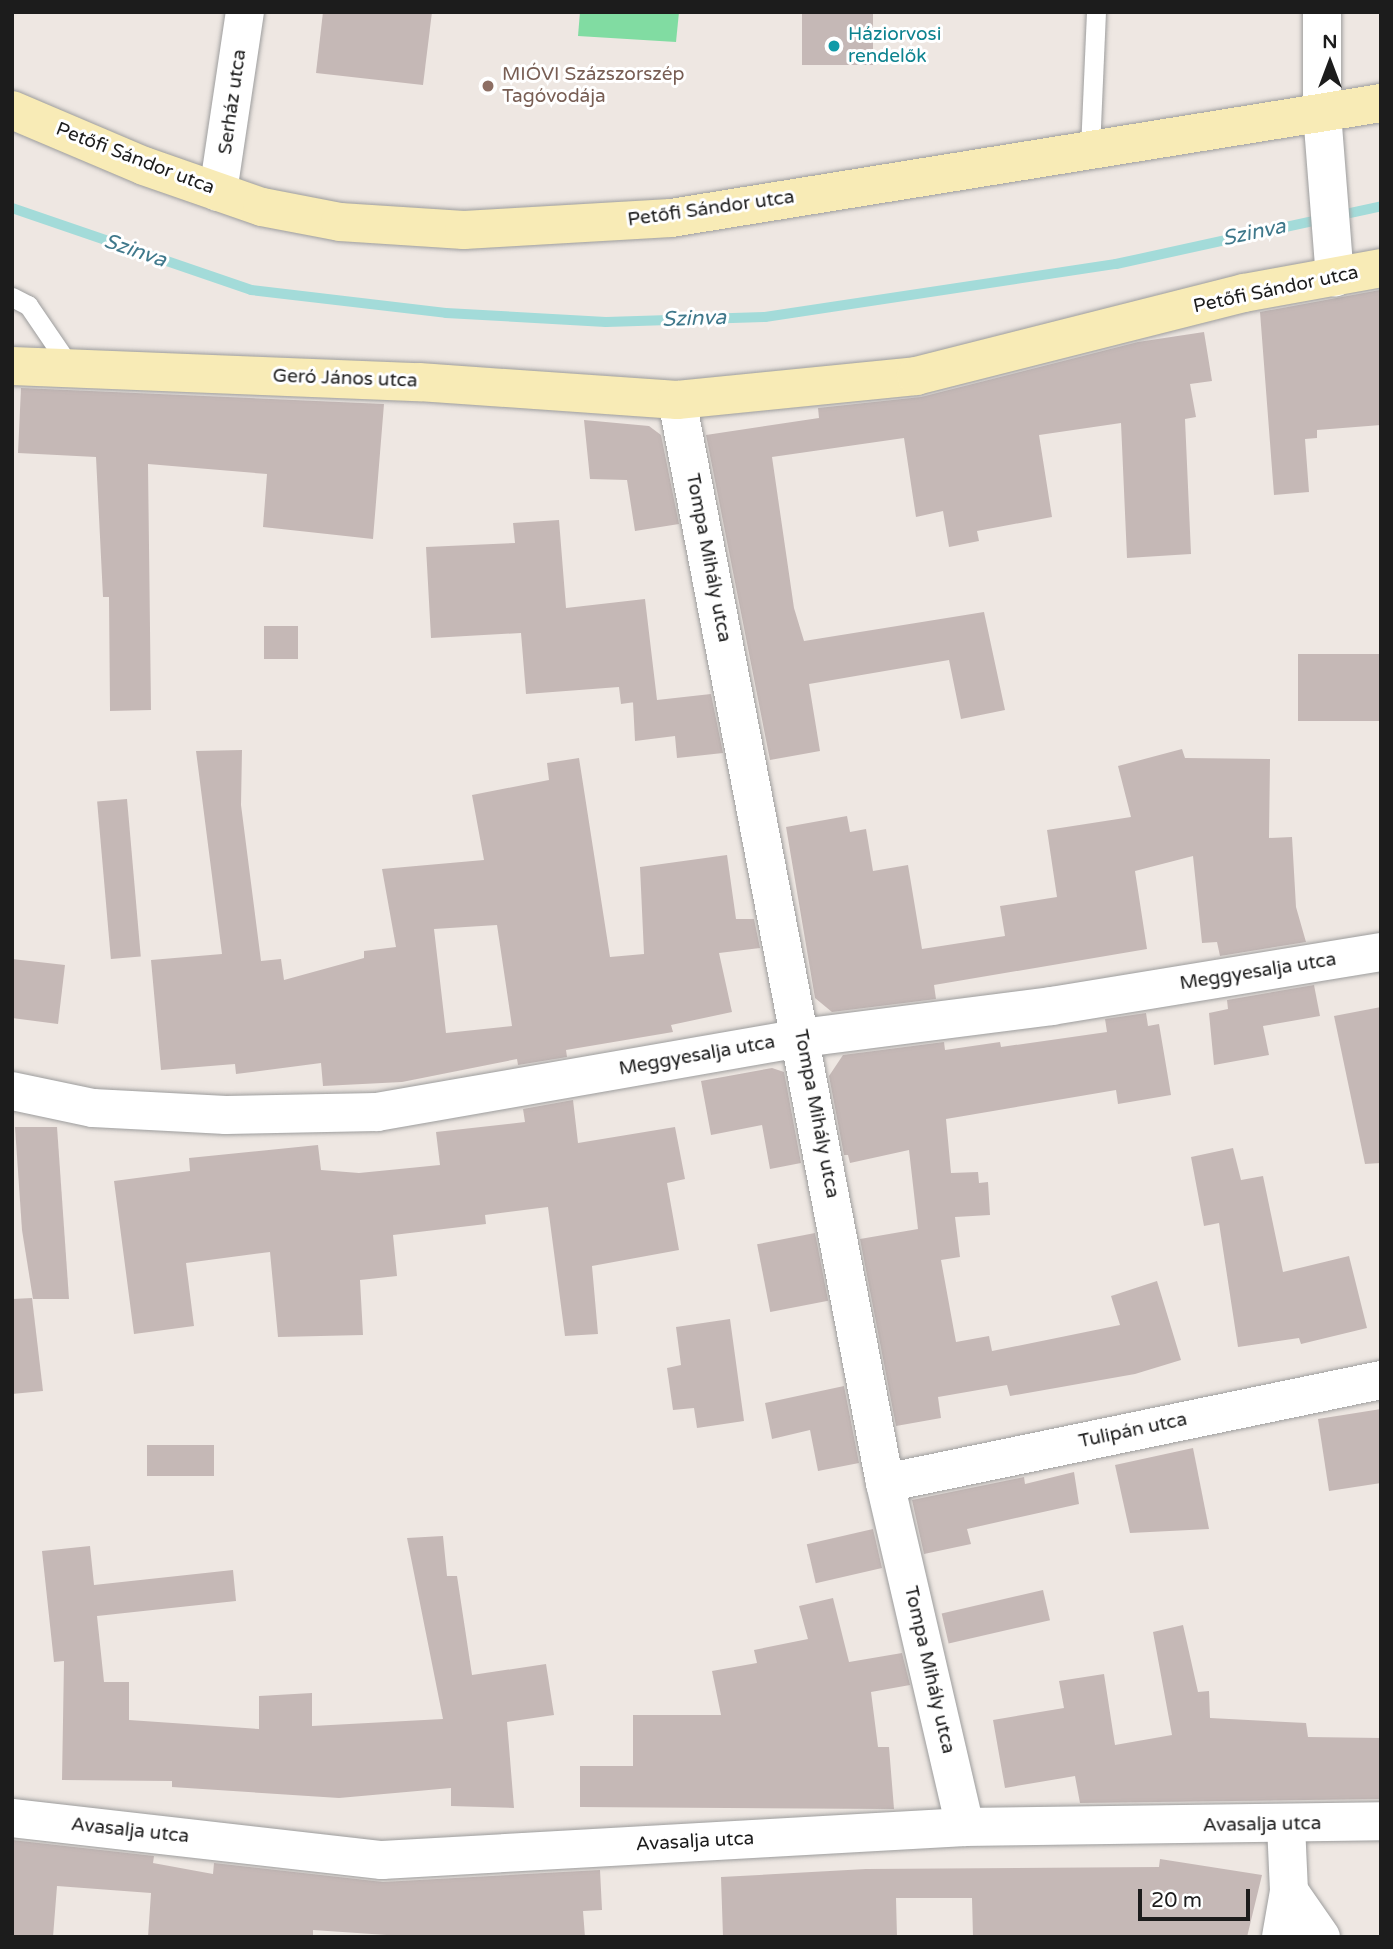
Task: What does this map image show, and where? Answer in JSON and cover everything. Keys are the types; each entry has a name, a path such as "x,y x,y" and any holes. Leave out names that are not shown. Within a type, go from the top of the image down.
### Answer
{"street":[{"name":"Serház utca","path":"218,192 245,12"},
{"path":"1322,12 1322,113 1335,277"},
{"name":"Petőfi Sándor utca","path":"12,110 218,192 262,206 340,222 464,230 671,218 1381,103"},
{"name":"Petőfi Sándor utca","path":"677,400 916,376 1244,293 1381,268"},
{"name":"Geró János utca","path":"12,366 419,382 677,400"},
{"name":"Tompa Mihály utca","path":"677,400 802,1038 885,1483 965,1827"},
{"name":"Meggyesalja utca","path":"12,1091 93,1108 226,1115 377,1112 802,1038 1052,1006 1381,952"},
{"name":"Tulipán utca","path":"885,1483 1381,1380"},
{"name":"Avasalja utca","path":"12,1818 382,1860 965,1827 1286,1826 1381,1821"},
{"path":"1281,1937 1289,1892 1286,1826"},
{"path":"1289,1892 1321,1937"}],"lane":[{"path":"1090,149 1096,12"},
{"path":"12,297 28,305 71,368"}],"green space":[{"path":"580,12 679,12 676,42 578,36"}],"building":[{"path":"323,12 432,12 423,85 316,73"},
{"name":"Háziorvosi rendelők","path":"802,12 873,12 873,65 802,65"},
{"path":"1380,290 1381,425 1317,430 1317,438 1305,439 1309,492 1274,495 1260,312"},
{"path":"1204,332 1212,381 1190,384 1196,417 1185,419 1191,554 1127,558 1121,423 1039,435 1052,517 977,531 979,541 949,547 943,511 916,517 904,438 772,457 794,608 804,641 984,612 1005,710 961,719 949,660 809,684 820,751 770,760 706,435 819,418 818,408 921,397 1138,342"},
{"path":"21,388 384,404 373,539 263,527 267,474 148,464 151,710 110,711 109,597 103,597 96,457 18,453"},
{"path":"584,420 649,426 661,435 679,524 635,531 627,480 590,479"},
{"path":"559,520 566,608 645,599 657,700 711,694 723,753 677,758 675,736 635,741 633,702 621,704 619,687 526,694 521,633 431,638 426,547 515,543 513,523"},
{"path":"264,626 298,626 298,659 264,659"},
{"path":"1298,654 1381,654 1381,721 1298,721"},
{"path":"1182,749 1185,758 1270,759 1269,838 1292,837 1296,907 1306,942 1220,956 1217,942 1202,943 1193,856 1135,871 1147,949 934,985 936,999 832,1012 815,998 786,827 847,816 850,832 866,829 873,871 908,865 922,949 1005,936 1000,906 1057,897 1047,830 1131,817 1118,766"},
{"path":"242,750 241,805 261,961 281,959 284,980 364,958 364,951 396,947 382,869 484,860 472,795 549,780 547,763 579,758 610,957 644,954 640,867 727,855 736,919 754,919 760,948 719,953 732,1012 671,1025 673,1032 566,1050 567,1057 518,1065 517,1059 402,1082 323,1086 321,1063 236,1074 235,1064 161,1070 151,960 222,954 196,751","holes":["497,925 512,1026 446,1033 434,929"]},
{"path":"127,799 141,956 111,959 97,802"},
{"path":"12,959 65,965 58,1024 12,1018"},
{"path":"1314,985 1320,1016 1263,1026 1269,1055 1214,1065 1209,1013 1228,1009 1227,1000"},
{"path":"1381,1007 1381,1163 1365,1164 1334,1016"},
{"path":"1146,1013 1148,1026 1159,1024 1171,1095 1118,1104 1116,1090 946,1119 951,1173 978,1172 979,1183 988,1182 990,1215 955,1217 960,1257 941,1260 956,1342 989,1336 992,1351 1120,1325 1111,1296 1157,1281 1181,1360 1135,1374 1010,1396 1007,1385 938,1397 941,1418 896,1426 860,1239 918,1229 909,1150 850,1163 848,1155 844,1155 829,1076 843,1055 944,1042 945,1050 1000,1042 1001,1047 1107,1032 1105,1019"},
{"path":"772,1068 784,1072 801,1163 770,1169 762,1125 711,1135 701,1081"},
{"path":"573,1100 578,1143 675,1127 685,1179 667,1183 679,1250 592,1266 598,1334 565,1336 548,1207 485,1215 486,1224 393,1235 397,1276 360,1280 363,1335 278,1337 270,1252 186,1263 194,1326 134,1334 114,1181 190,1171 189,1158 318,1145 321,1170 359,1173 440,1165 436,1132 525,1122 523,1109"},
{"path":"15,1127 57,1127 69,1299 33,1299 22,1230"},
{"path":"1233,1148 1241,1180 1263,1176 1283,1272 1349,1256 1367,1328 1301,1344 1299,1338 1238,1347 1219,1223 1204,1226 1191,1157"},
{"path":"815,1233 828,1301 770,1312 757,1244"},
{"path":"32,1298 43,1391 12,1394 12,1299"},
{"path":"730,1319 744,1421 697,1428 694,1408 673,1410 667,1368 681,1365 676,1327"},
{"path":"844,1386 859,1463 818,1471 810,1430 772,1439 765,1403"},
{"path":"1381,1409 1381,1483 1329,1491 1318,1419"},
{"path":"147,1445 214,1445 214,1476 147,1476"},
{"path":"1193,1448 1209,1529 1130,1533 1115,1465"},
{"path":"1074,1472 1079,1504 967,1529 971,1544 924,1554 912,1500 1024,1477 1025,1484"},
{"path":"873,1529 882,1568 816,1583 807,1544"},
{"path":"443,1536 447,1576 457,1576 472,1675 546,1664 554,1715 507,1722 514,1808 451,1806 451,1788 339,1798 172,1787 172,1781 62,1780 64,1661 54,1662 42,1551 90,1546 94,1585 233,1570 236,1601 97,1616 104,1682 129,1682 129,1720 259,1729 259,1696 312,1693 312,1726 443,1719 407,1538"},
{"path":"1043,1590 1050,1620 949,1644 942,1613"},
{"path":"833,1598 849,1662 902,1653 910,1685 871,1692 878,1747 889,1747 894,1809 580,1807 580,1766 633,1766 633,1715 721,1715 712,1671 757,1663 754,1650 808,1639 799,1606"},
{"path":"1183,1625 1198,1692 1209,1691 1210,1718 1306,1723 1308,1737 1381,1738 1381,1799 1080,1803 1075,1776 1005,1788 993,1720 1064,1708 1059,1681 1104,1674 1115,1745 1172,1735 1153,1632"},
{"path":"12,1840 154,1856 153,1863 213,1874 214,1863 383,1882 600,1870 602,1910 583,1911 585,1937 416,1937 313,1930 313,1937 148,1937 151,1893 57,1886 53,1937 12,1937"},
{"path":"1160,1859 1262,1875 1247,1937 973,1937 972,1898 896,1898 897,1937 723,1937 721,1877 866,1869 1159,1867"}],"waterway":[{"name":"Szinva","path":"12,208 251,290 446,313 606,322 765,317 1116,264 1381,206"}],"place":[{"name":"Háziorvosi rendelők","path":"834,46"},
{"name":"MIÓVI Százszorszép Tagóvodája","path":"488,86"}]}
